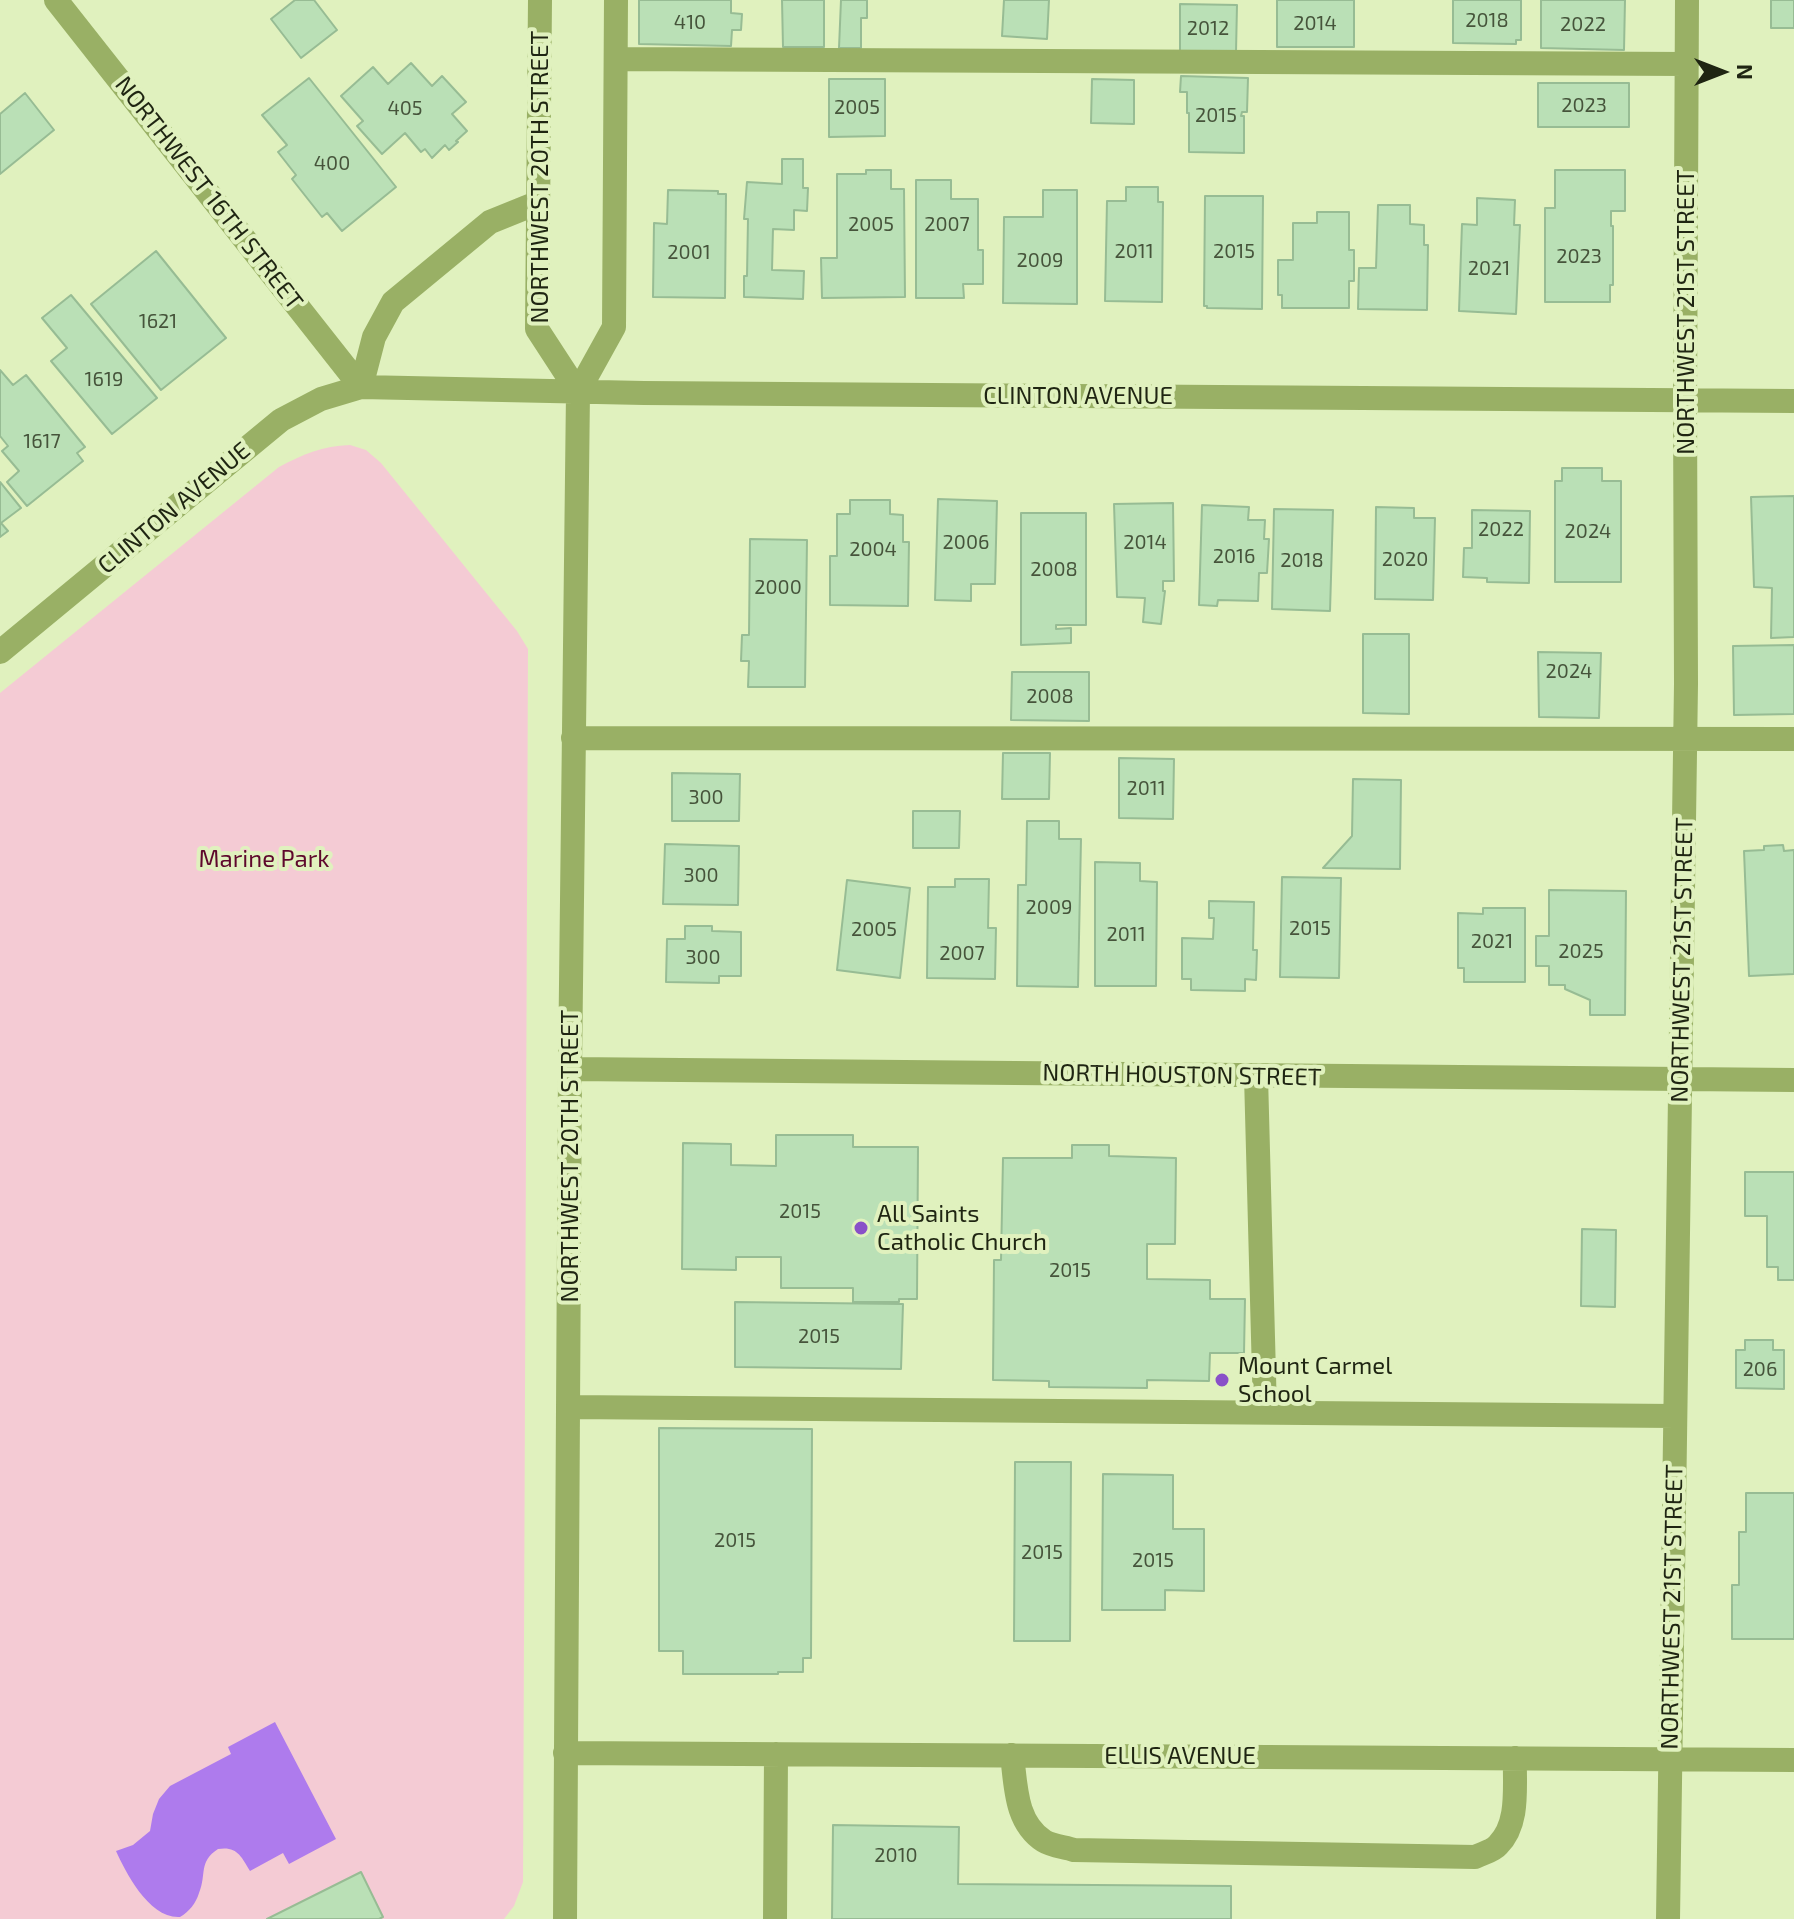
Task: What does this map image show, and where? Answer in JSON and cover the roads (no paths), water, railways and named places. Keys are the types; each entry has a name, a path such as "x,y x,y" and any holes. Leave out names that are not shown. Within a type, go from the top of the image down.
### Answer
{"street":[{"name":"NORTHWEST 16TH STREET","path":"56,0 361,387"},
{"name":"NORTHWEST 20TH STREET","path":"540,0 537,329 578,392"},
{"name":"NORTHWEST 20TH STREET","path":"565,1919 578,392 614,327 616,0"},
{"name":"NORTHWEST 21ST STREET","path":"1668,1919 1685,738 1687,0"},
{"path":"616,59 1687,64"},
{"path":"361,387 374,337 393,302 490,222 537,203"},
{"name":"CLINTON AVENUE","path":"0,652 281,420 321,399 361,387 578,392 1794,401"},
{"path":"573,738 1794,739"},
{"name":"NORTH HOUSTON STREET","path":"570,1069 1794,1080"},
{"path":"1256,1076 1265,1412"},
{"path":"568,1407 1675,1416"},
{"name":"ELLIS AVENUE","path":"565,1753 1794,1760"},
{"path":"775,1919 776,1754"},
{"path":"1012,1755 1019,1810 1029,1826 1045,1841 1074,1850 1475,1857 1496,1847 1510,1830 1515,1758"}],"place":[{"name":"All Saints Catholic Church","path":"861,1228"},
{"name":"Mount Carmel School","path":"1222,1380"}],"park label":[{"name":"Marine Park","path":"264,859"}]}
